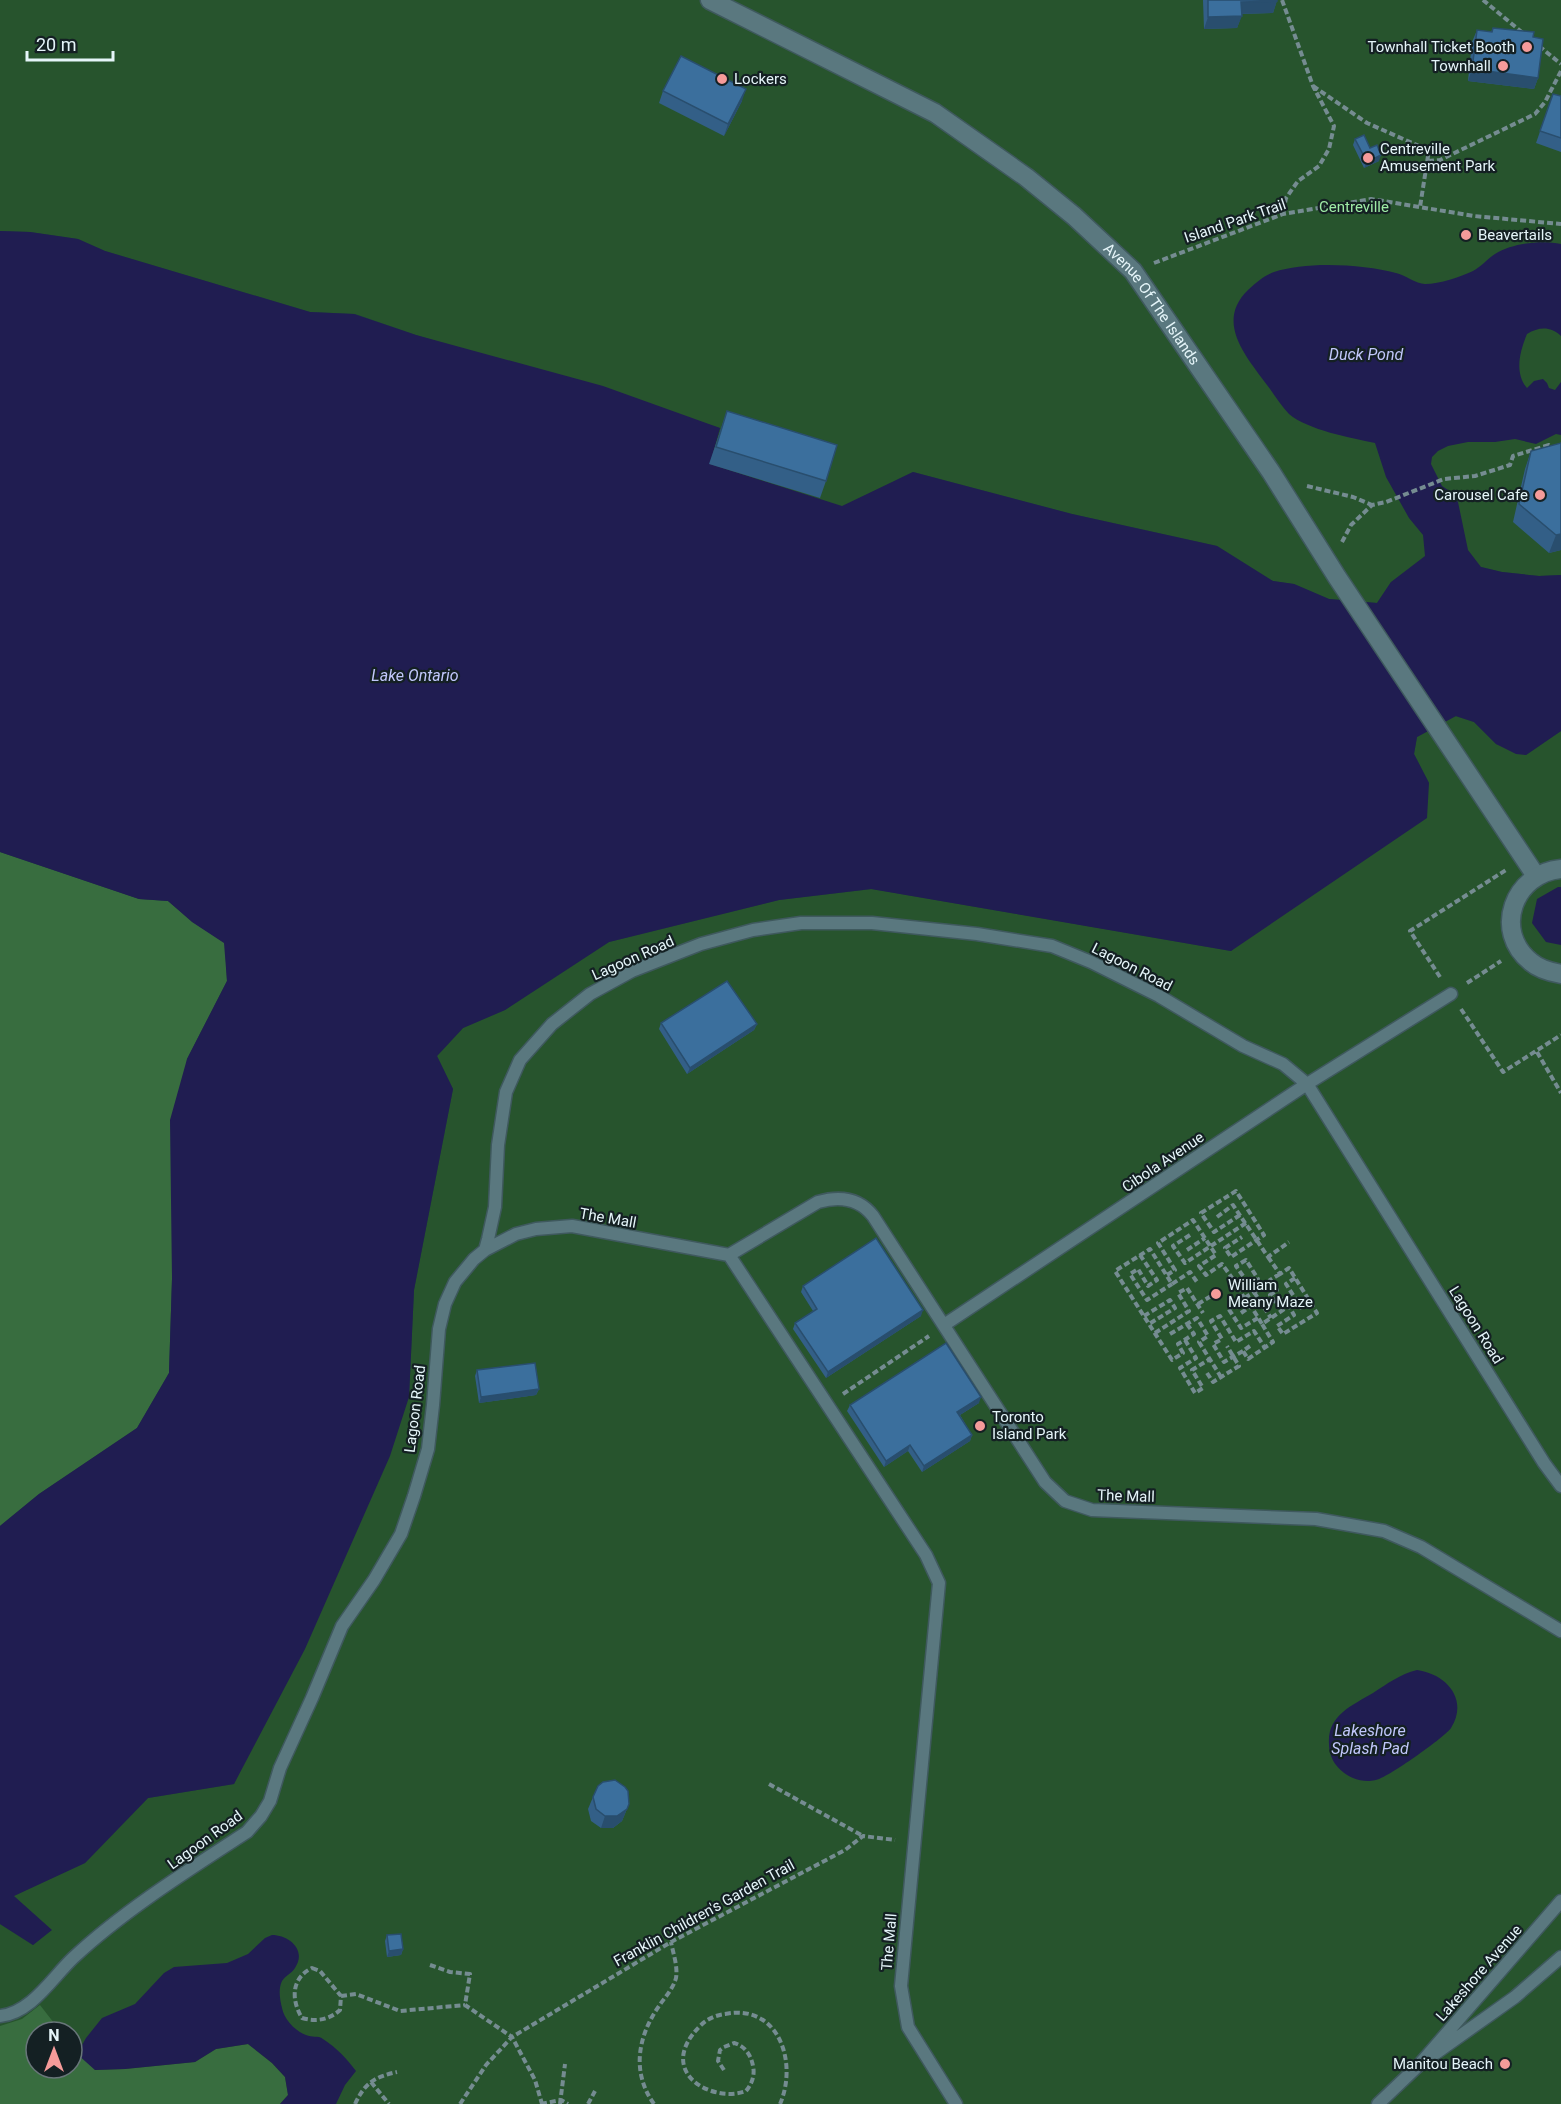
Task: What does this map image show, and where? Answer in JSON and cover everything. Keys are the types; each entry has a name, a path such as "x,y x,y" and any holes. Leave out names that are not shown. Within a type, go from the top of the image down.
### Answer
{"street":[{"name":"Avenue Of The Islands","path":"710,0 935,113 1026,177 1074,216 1134,271 1271,472 1333,570 1525,859"},
{"path":"1525,859 1536,876"},
{"path":"1561,868 1551,869 1536,876 1523,886 1515,901 1511,917 1512,933 1519,949 1530,962 1545,970 1561,974"}],"lane":[{"name":"Lagoon Road","path":"0,2016 11,2015 37,1997 75,1956 211,1855 247,1832 261,1816 270,1801 280,1768 342,1626 374,1580 401,1534 428,1449 434,1405 439,1329 445,1304 456,1282 474,1259 485,1250 495,1207 498,1145 507,1092 520,1060 552,1024 590,994 632,971 700,944 753,930 801,923 872,923 977,934 1052,946 1091,962 1159,996 1243,1046 1283,1064 1307,1084 1538,1453 1561,1486"},
{"name":"Cibola Avenue","path":"944,1325 1307,1084 1451,994"},
{"name":"The Mall","path":"485,1250 516,1234 537,1229 572,1226 729,1255 816,1203 831,1199 850,1200 858,1203 871,1214 1045,1482 1054,1493 1069,1503 1083,1509 1098,1511 1316,1518 1384,1531 1421,1547 1561,1631"},
{"name":"The Mall","path":"729,1255 926,1555 939,1583 901,1986 908,2027 956,2104"},
{"name":"Lakeshore Avenue","path":"1377,2104 1420,2064 1561,1901"},
{"name":"Lakeshore Avenue","path":"1420,2064 1515,1997 1561,1957"}],"path":[{"path":"1282,0 1313,86 1334,126 1329,149 1319,166 1298,181 1286,198 1283,214"},
{"path":"1483,0 1561,64"},
{"path":"1428,161 1440,160 1535,114 1545,102 1561,71"},
{"path":"1313,86 1366,123 1419,146 1428,156 1420,207"},
{"name":"Island Park Trail","path":"1134,271 1283,214 1371,199 1474,216 1561,224"},
{"path":"1333,570 1351,525 1372,505 1386,502 1444,478 1475,476 1510,465 1513,456 1549,445 1561,452"},
{"path":"1271,472 1318,490 1353,497 1372,505"},
{"path":"1525,859 1410,931 1503,1072 1561,1035"},
{"path":"1451,994 1519,949"},
{"path":"1537,1052 1561,1092"},
{"path":"1240,1215 1214,1232 1201,1214 1236,1191 1264,1235 1231,1257 1225,1248 1242,1237"},
{"path":"1216,1217 1233,1205 1280,1274"},
{"path":"1167,1275 1175,1270 1158,1243 1193,1220 1216,1255 1199,1266 1206,1275 1222,1264 1235,1282"},
{"path":"1190,1235 1173,1246 1185,1263 1246,1223"},
{"path":"1186,1250 1205,1238"},
{"path":"1268,1257 1289,1242"},
{"path":"1172,1284 1150,1249 1114,1271 1172,1360 1183,1353 1178,1344 1194,1334 1187,1323"},
{"path":"1140,1255 1157,1280 1148,1286 1138,1269 1130,1274 1147,1300 1190,1272 1197,1282"},
{"path":"1243,1276 1236,1266 1245,1260 1258,1279 1240,1290 1245,1298"},
{"path":"1262,1323 1289,1306 1294,1315 1277,1326 1283,1334 1317,1313 1289,1268 1270,1280 1277,1290 1270,1295 1275,1303 1283,1298"},
{"path":"1295,1278 1286,1284 1302,1309"},
{"path":"1258,1318 1241,1328 1228,1308 1264,1286"},
{"path":"1155,1334 1189,1311 1178,1293 1187,1288 1203,1313"},
{"path":"1254,1292 1271,1318"},
{"path":"1198,1304 1216,1293"},
{"path":"1144,1316 1170,1300 1175,1308 1149,1324"},
{"path":"1241,1313 1251,1306 1274,1342 1248,1359 1243,1351"},
{"path":"1250,1346 1224,1362 1213,1344 1222,1339 1211,1321 1220,1316 1236,1342 1254,1331 1265,1348"},
{"path":"1170,1334 1197,1318 1208,1336 1199,1342 1221,1377"},
{"path":"828,1405 944,1325"},
{"path":"1185,1340 1196,1358 1180,1368 1195,1393 1203,1388 1192,1370 1210,1359"},
{"path":"1207,1373 1213,1382 1239,1366 1227,1346"},
{"path":"770,1784 863,1836 914,1842"},
{"name":"Franklin Children's Garden Trail","path":"460,2104 486,2065 512,2037 670,1942 845,1850 863,1836"},
{"path":"654,2104 648,2097 640,2074 639,2050 645,2027 672,1987 677,1970 670,1942"},
{"path":"430,1965 450,1972 470,1974 465,2005"},
{"path":"312,1968 320,1971 341,1996 340,2010 336,2014 314,2021 302,2018 296,2008 294,1994 296,1984 305,1972 312,1968"},
{"path":"341,1996 356,1994 400,2011 465,2005 512,2037 536,2080 542,2104 560,2102 568,2104"},
{"path":"689,2085 683,2074 684,2048 702,2024 716,2015 733,2012 750,2014 765,2022 777,2034 784,2050 788,2070 786,2090 780,2104"},
{"path":"724,2070 718,2061 720,2050 734,2043 744,2048 752,2060 753,2080 741,2096 732,2101"},
{"path":"560,2102 565,2064"},
{"path":"355,2104 363,2088 382,2075 397,2072"},
{"path":"371,2082 388,2104"},
{"path":"588,2104 595,2091"}],"green space":[{"name":"Centreville","path":"0,0 1561,0 1561,575 1539,576 1481,567 1391,582 1377,603 1329,599 1294,584 1273,581 1217,546 1072,514 913,472 842,507 709,464 720,428 416,335 355,314 310,312 105,251 78,239 30,232 0,231"},
{"name":"Toronto Island Park","path":"1455,716 1474,722 1496,744 1526,755 1561,731 1561,2104 0,2104 0,1924 33,1945 51,1930 13,1896 85,1863 148,1798 234,1784 409,1397 414,1290 453,1089 437,1056 463,1028 505,1010 609,942 779,900 872,889 1231,951 1429,783 1414,754 1417,737"},
{"path":"0,852 139,899 168,901 193,922 225,943 227,981 187,1059 172,1279 169,1373 137,1428 39,1494 0,1526"},
{"path":"40,2005 52,2020 24,2020 24,2080 84,2080 84,2059 95,2070 125,2069 195,2062 216,2049 248,2044 285,2077 288,2095 280,2104 0,2104 0,2026 22,2019"}],"water":[{"name":"Lake Ontario","path":"0,231 30,232 78,239 105,251 310,312 354,314 416,335 603,386 720,428 710,464 842,506 913,472 1072,514 1217,546 1273,581 1294,584 1329,599 1377,603 1391,582 1425,556 1423,535 1409,518 1386,477 1375,443 1330,433 1307,425 1289,414 1283,407 1237,339 1234,314 1238,302 1263,278 1274,272 1302,266 1335,265 1383,270 1422,284 1431,284 1473,271 1495,254 1510,247 1536,243 1561,244 1561,336 1553,330 1544,329 1527,334 1520,355 1519,369 1527,388 1534,381 1543,379 1549,388 1555,390 1561,382 1561,435 1556,434 1536,444 1515,439 1468,442 1448,446 1432,457 1431,464 1442,486 1451,492 1458,502 1468,550 1481,567 1539,576 1561,575 1561,731 1526,755 1516,754 1496,744 1474,722 1456,716 1417,737 1414,754 1429,783 1427,818 1231,951 871,889 779,900 609,942 505,1010 463,1028 437,1056 453,1089 414,1290 409,1397 390,1456 305,1649 234,1784 148,1798 85,1863 14,1896 52,1930 33,1945 0,1924 0,1526 39,1494 137,1428 169,1373 172,1279 170,1120 187,1059 227,981 224,943 192,922 168,901 139,899 0,852"},
{"path":"1561,887 1561,945 1546,942 1532,923 1537,899"},
{"name":"Lakeshore Splash Pad","path":"1417,1670 1437,1677 1452,1690 1457,1707 1451,1728 1418,1755 1380,1779 1363,1781 1354,1779 1339,1769 1331,1756 1329,1744 1329,1734 1336,1719 1349,1707 1405,1674"},
{"path":"272,1935 290,1941 299,1955 295,1968 281,1984 280,1998 285,2016 294,2028 302,2033 321,2038 333,2046 356,2071 345,2085 336,2104 280,2104 288,2095 285,2077 248,2044 216,2049 195,2062 125,2069 95,2070 84,2060 84,2042 102,2018 135,2004 164,1973 174,1967 227,1963 248,1954 265,1938"}],"building":[{"path":"1208,0 1277,1 1241,2 1242,16 1208,17"},
{"name":"Townhall","path":"1493,28 1534,32 1533,37 1543,39 1538,78 1472,69 1477,30 1492,32"},
{"path":"681,56 746,89 728,124 663,91"},
{"path":"1553,94 1561,96 1561,138 1540,131"},
{"path":"1364,135 1370,148 1377,145 1381,155 1367,162 1355,139"},
{"path":"727,411 837,445 826,481 716,447"},
{"name":"Carousel Cafe","path":"1561,443 1561,534 1556,535 1519,504 1531,451"},
{"path":"727,981 757,1024 690,1068 661,1023"},
{"path":"876,1238 923,1310 828,1372 795,1323 817,1309 803,1286"},
{"path":"946,1343 981,1397 957,1412 972,1435 924,1466 910,1445 886,1461 850,1405"},
{"path":"535,1363 539,1389 481,1397 477,1370"},
{"path":"615,1780 628,1791 629,1804 627,1809 617,1816 605,1816 596,1809 593,1797 598,1786 603,1782"},
{"path":"401,1934 403,1949 389,1951 387,1935"}],"place":[{"name":"Townhall Ticket Booth","path":"1527,47"},
{"name":"Townhall","path":"1503,66"},
{"name":"Lockers","path":"722,79"},
{"name":"Centreville Amusement Park","path":"1368,158"},
{"name":"Beavertails","path":"1466,235"},
{"name":"Carousel Cafe","path":"1540,495"},
{"name":"William Meany Maze","path":"1216,1294"},
{"name":"Toronto Island Park","path":"980,1426"},
{"name":"Manitou Beach","path":"1505,2064"}],"water label":[{"name":"Duck Pond","path":"1366,354"}]}
